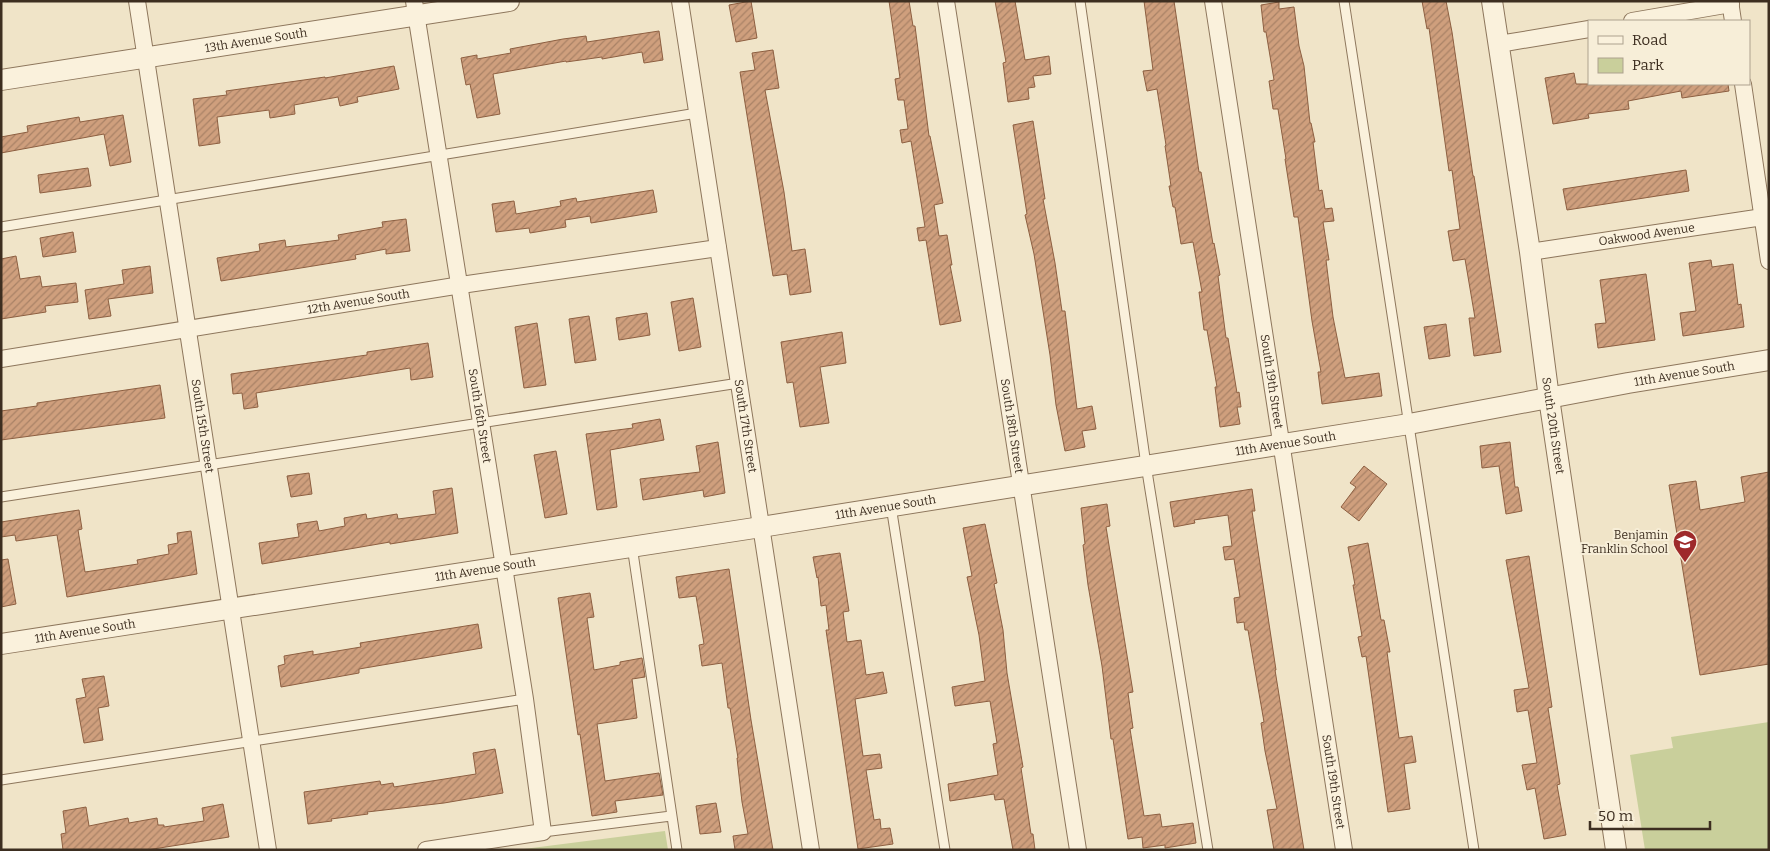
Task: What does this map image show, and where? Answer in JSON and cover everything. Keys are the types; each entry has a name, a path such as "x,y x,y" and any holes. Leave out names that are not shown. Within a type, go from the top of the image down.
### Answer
{"street":[{"name":"South 15th Street","path":"138,1 268,850"},
{"name":"13th Avenue South","path":"1,80 146,57 415,8 509,1"},
{"name":"South 17th Street","path":"680,1 811,850"},
{"name":"South 18th Street","path":"946,1 1078,850"},
{"name":"South 19th Street","path":"1214,1 1344,850"},
{"name":"South 20th Street","path":"1492,1 1616,850"},
{"path":"1638,20 1731,3 1734,20"},
{"name":"South 16th Street","path":"415,8 461,285 525,699 543,832"},
{"path":"1499,44 1588,28"},
{"path":"1743,85 1769,261"},
{"name":"Oakwood Avenue","path":"1530,252 1763,217"},
{"name":"12th Avenue South","path":"1,359 461,285 718,248"},
{"name":"11th Avenue South","path":"1,644 231,607 761,527 1409,424 1769,360"},
{"path":"426,850 543,832"}],"lane":[{"path":"1080,1 1146,465 1208,850"},
{"path":"1344,1 1474,850"},
{"path":"1,227 168,198 697,113"},
{"path":"1,497 739,383"},
{"path":"891,506 946,850"},
{"path":"632,546 677,850"},
{"path":"1,780 525,699"},
{"path":"543,832 671,816"}],"green space":[{"path":"1769,722 1769,850 1645,850 1630,755 1673,748 1671,737"},
{"path":"665,831 668,850 516,850"}],"building":[{"path":"751,1 757,38 736,42 729,5"},
{"path":"889,1 909,1 913,26 915,26 929,136 943,203 934,205 939,236 947,235 952,265 950,265 961,321 940,325 926,240 919,241 917,228 925,227 911,141 902,143 900,130 908,129 904,100 898,100 895,79 900,78"},
{"path":"995,1 1015,1 1025,60 1049,56 1051,74 1033,76 1035,87 1028,88 1029,99 1008,102 1003,63 1006,62"},
{"path":"1144,1 1174,1 1199,172 1201,172 1220,275 1218,276 1226,338 1228,338 1237,393 1239,392 1241,407 1237,407 1240,424 1220,427 1215,387 1217,387 1207,330 1204,330 1199,292 1202,292 1193,242 1181,244 1175,207 1173,207 1169,186 1171,186 1166,145 1157,89 1147,91 1143,71 1153,70"},
{"path":"1422,1 1446,1 1501,352 1474,356 1469,318 1475,318 1465,259 1453,261 1448,231 1460,229 1452,170 1449,171 1429,28 1427,29"},
{"path":"1279,2 1279,9 1294,7 1299,46 1304,66 1310,123 1315,142 1313,142 1319,191 1322,190 1325,209 1332,208 1334,221 1323,222 1329,260 1326,260 1333,317 1345,378 1379,373 1382,396 1322,404 1318,372 1321,372 1298,217 1294,217 1278,109 1273,109 1269,81 1274,80 1266,32 1264,32 1261,5"},
{"path":"659,31 663,60 644,63 642,52 602,59 602,57 566,61 493,74 500,114 477,118 470,84 466,85 461,58 477,55 477,59 511,53 510,49 563,39 586,36 587,42"},
{"path":"773,50 779,88 765,90 784,192 792,251 805,249 811,292 790,295 787,274 773,276 740,72 755,70 752,53"},
{"path":"394,66 399,89 357,97 358,102 340,106 338,97 294,105 295,114 270,118 269,110 217,117 220,143 199,146 193,99 227,95 226,91 325,78"},
{"path":"1574,73 1576,84 1728,85 1729,91 1682,98 1681,91 1628,101 1629,109 1588,114 1589,118 1553,124 1545,78"},
{"path":"123,115 131,162 110,166 104,134 1,153 1,137 28,132 27,126 79,117 80,122"},
{"path":"1033,121 1045,199 1043,199 1062,311 1065,311 1077,409 1092,406 1096,429 1082,431 1085,447 1065,451 1056,405 1034,254 1025,215 1027,214 1013,125"},
{"path":"88,168 91,186 40,193 38,175"},
{"path":"1686,170 1689,191 1567,210 1563,189"},
{"path":"653,190 657,212 591,223 590,216 565,220 566,227 530,233 529,228 496,232 492,204 514,201 516,214 561,206 560,201 576,198 577,202"},
{"path":"406,219 410,251 386,254 386,249 355,255 356,259 221,281 217,258 260,251 259,244 285,240 286,247 339,240 338,235 383,227 382,222"},
{"path":"73,232 76,252 43,257 40,238"},
{"path":"16,256 20,279 40,276 42,287 76,283 78,302 45,306 46,312 1,319 1,259"},
{"path":"1711,260 1712,267 1733,264 1738,305 1741,304 1744,327 1683,336 1680,313 1696,311 1689,263"},
{"path":"150,266 153,293 108,299 111,316 89,319 85,290 124,284 122,270"},
{"path":"1646,274 1655,340 1598,348 1595,324 1606,323 1600,280"},
{"path":"693,298 701,347 679,351 671,302"},
{"path":"647,313 650,335 619,340 616,318"},
{"path":"589,316 596,360 575,363 569,319"},
{"path":"537,323 546,385 524,388 515,327"},
{"path":"1446,324 1450,356 1429,359 1424,327"},
{"path":"842,332 846,363 820,367 829,423 800,427 793,382 787,383 781,342"},
{"path":"428,343 433,377 411,380 410,368 256,393 258,407 244,409 242,393 233,394 231,374 367,355 367,352"},
{"path":"160,385 165,418 1,440 1,411 37,406 37,403"},
{"path":"660,419 664,440 610,450 617,507 597,510 586,434 633,428 632,424"},
{"path":"718,442 725,493 704,497 703,490 643,500 640,479 700,472 696,446"},
{"path":"1510,442 1515,487 1518,487 1522,511 1506,514 1499,466 1482,468 1480,446"},
{"path":"556,451 567,514 545,518 534,455"},
{"path":"1364,466 1387,484 1359,521 1341,507 1356,487 1350,483"},
{"path":"1769,472 1769,664 1700,675 1669,485 1696,481 1700,510 1745,502 1741,477"},
{"path":"309,473 312,494 291,497 287,476"},
{"path":"452,488 458,533 390,544 390,542 262,564 259,543 299,537 297,524 317,521 319,531 345,526 344,518 366,514 367,519 397,514 398,519 436,514 433,491"},
{"path":"1252,489 1255,511 1252,511 1304,850 1274,850 1267,810 1277,809 1265,751 1261,723 1264,722 1248,630 1245,630 1244,622 1237,623 1234,598 1240,597 1234,559 1225,560 1223,547 1232,546 1228,515 1194,520 1195,523 1174,527 1170,502"},
{"path":"1107,504 1110,526 1106,527 1133,692 1128,693 1133,728 1130,729 1144,816 1160,814 1162,827 1193,823 1196,843 1165,848 1165,845 1143,848 1142,837 1128,839 1113,739 1111,739 1102,666 1083,545 1085,544 1081,508"},
{"path":"79,510 82,529 78,530 85,572 138,564 137,560 169,554 168,545 178,543 177,533 191,531 197,574 67,597 57,535 16,541 15,535 1,537 1,522"},
{"path":"985,524 997,583 994,584 1003,630 1007,673 1035,850 1013,850 1004,799 995,800 994,794 950,801 948,784 998,775 993,744 997,743 990,701 955,706 952,687 985,681 979,635 967,577 972,576 963,528"},
{"path":"1368,543 1381,620 1384,620 1390,652 1387,652 1399,738 1412,736 1416,762 1404,764 1410,809 1388,812 1366,656 1362,657 1358,637 1362,636 1348,547"},
{"path":"840,553 849,611 843,612 847,642 861,640 866,675 883,672 887,693 855,699 863,756 880,754 882,768 866,770 874,820 880,819 881,829 890,828 893,844 858,849 826,630 829,630 826,605 821,606 818,577 813,557"},
{"path":"1529,556 1552,707 1548,708 1560,784 1557,785 1566,835 1544,839 1535,788 1527,790 1522,765 1537,763 1528,710 1517,712 1514,690 1529,688 1506,560"},
{"path":"8,559 16,604 1,607 1,560"},
{"path":"729,569 751,720 773,850 735,850 733,836 748,834 742,802 738,758 730,708 728,708 722,663 702,666 699,645 704,644 696,596 679,598 676,577"},
{"path":"590,593 594,617 587,618 594,670 642,658 645,677 632,679 637,718 597,724 605,781 659,773 663,795 615,801 617,812 592,816 558,598"},
{"path":"478,624 482,648 359,669 359,673 281,687 278,666 285,664 284,656 313,651 313,655 361,647 360,643"},
{"path":"104,676 109,706 98,708 103,740 84,743 76,699 86,697 82,679"},
{"path":"495,749 503,793 444,803 367,812 368,814 308,824 304,792 380,781 381,785 393,783 394,787 476,774 473,753"},
{"path":"716,803 721,832 700,834 696,806"},
{"path":"223,804 229,837 147,850 63,850 61,834 66,833 63,811 86,807 89,826 128,818 129,823 157,818 158,825 164,825 164,827 204,821 202,808"}],"place":[{"name":"Benjamin Franklin School","path":"1685,563"}]}
